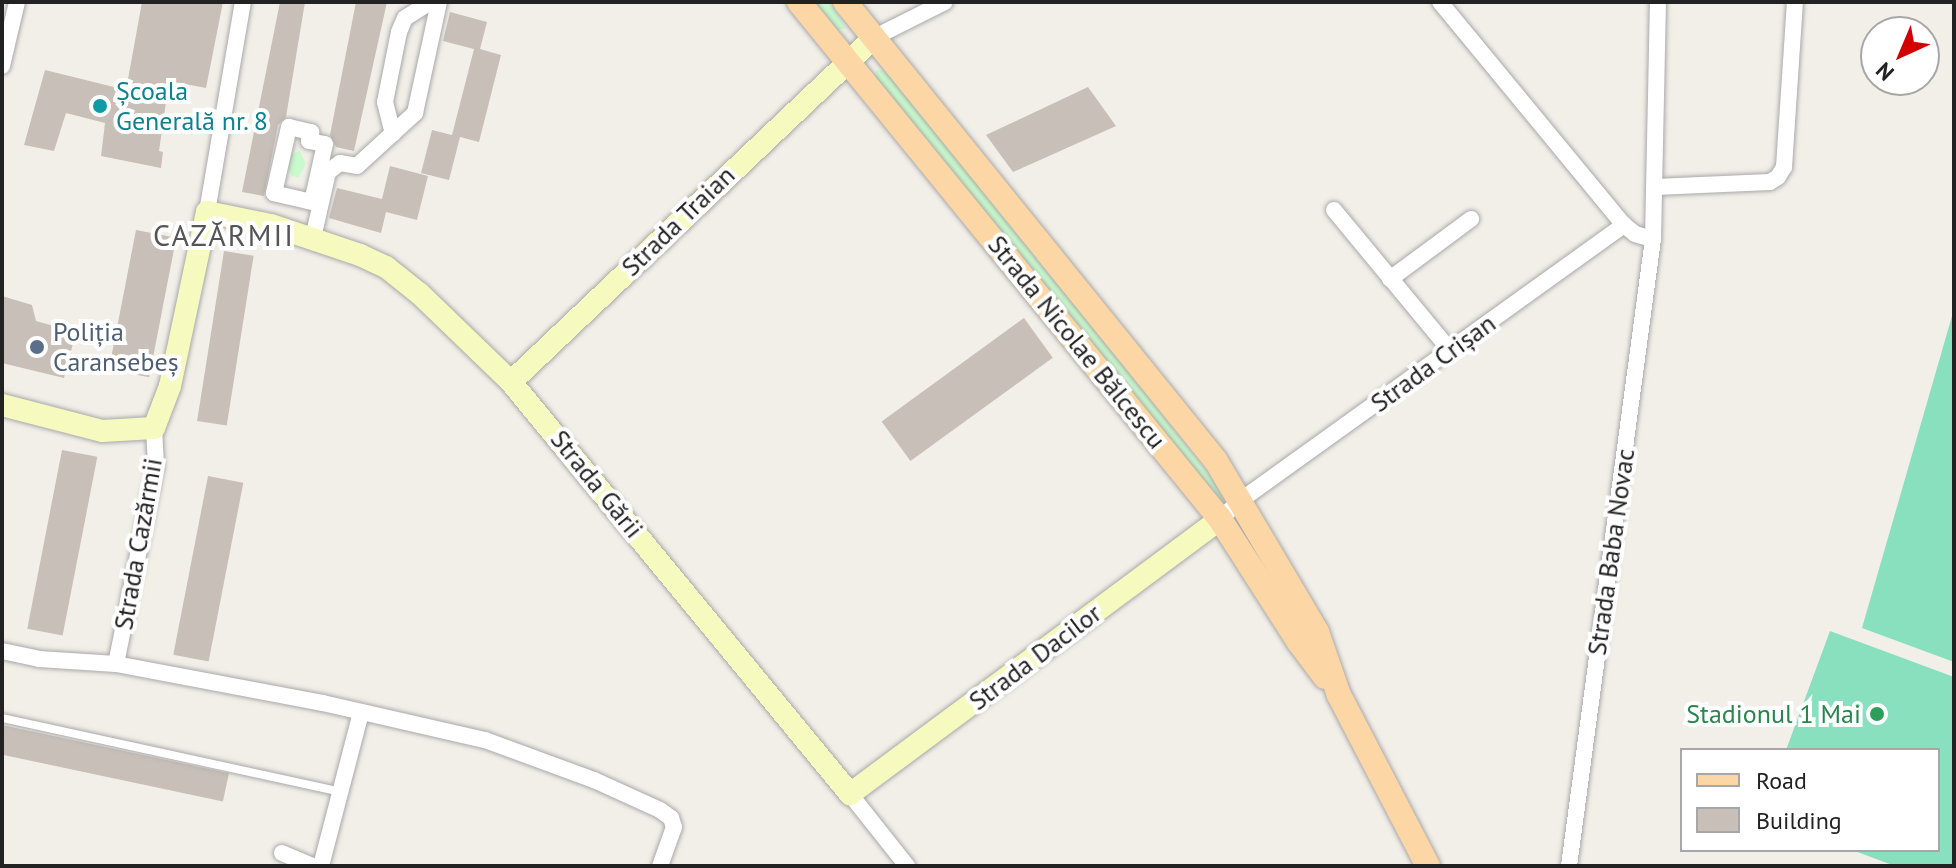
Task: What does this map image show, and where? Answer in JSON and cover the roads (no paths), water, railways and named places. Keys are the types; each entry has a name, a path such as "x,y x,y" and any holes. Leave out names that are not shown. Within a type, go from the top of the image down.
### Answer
{"main road":[{"name":"Strada Nicolae Bălcescu","path":"799,2 1220,519 1298,641 1339,695"},
{"name":"Strada Nicolae Bălcescu","path":"845,2 1155,381 1241,500 1317,632 1339,695 1428,866"}],"street":[{"path":"2,66 17,2"},
{"name":"Strada Cazărmii","path":"116,664 156,466 154,428 170,386 207,212 243,2"},
{"path":"393,134 385,102 399,32 405,18 431,2"},
{"path":"313,238 328,172 340,163 357,166 415,113 439,2"},
{"path":"873,38 945,2"},
{"path":"1440,2 1624,225 1635,234 1653,239"},
{"name":"Strada Baba Novac","path":"1569,866 1653,239 1658,2"},
{"path":"1655,187 1770,182 1778,177 1784,167 1795,2"},
{"name":"Strada Traian","path":"511,382 846,60 873,38"},
{"path":"289,127 311,132 309,141 325,144 312,202 274,193 289,127"},
{"path":"1334,210 1450,350"},
{"name":"Strada Gării","path":"207,212 313,238 386,267 420,294 511,382 907,866"},
{"path":"1390,279 1471,219"},
{"name":"Strada Crișan","path":"1220,519 1241,500 1624,225"},
{"path":"2,405 102,431 154,428"},
{"name":"Strada Dacilor","path":"850,794 1220,519"},
{"name":"Strada Cazărmii","path":"2,651 39,659 116,664 361,712 485,740 594,780 660,810 671,818 674,827 660,866"},
{"path":"321,866 361,712"},
{"path":"282,853 313,866"}],"lane":[{"path":"2,718 342,792"}],"place":[{"name":"Școala Generală nr. 8","path":"100,106"},
{"name":"Poliția Caransebeș","path":"37,347"},
{"name":"Stadionul 1 Mai","path":"1877,714"}],"district":[{"name":"CAZĂRMII","path":"224,235"}]}
